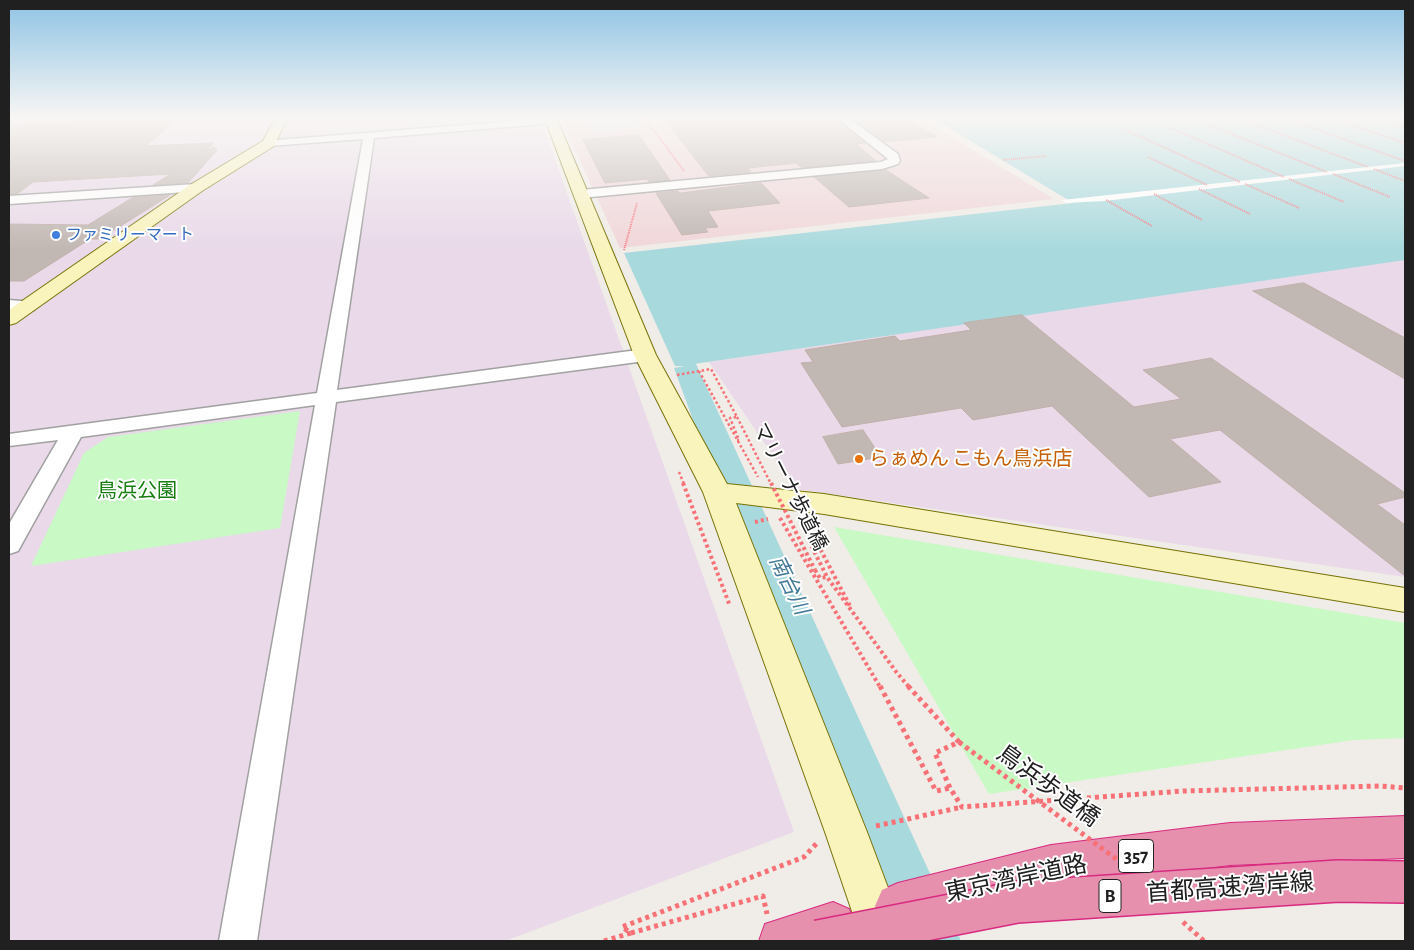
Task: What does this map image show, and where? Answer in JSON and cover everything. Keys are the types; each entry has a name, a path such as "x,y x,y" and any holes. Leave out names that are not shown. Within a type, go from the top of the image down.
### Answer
{"highway":[{"name":"東京湾岸道路","path":"782,941 879,927 1051,867 1230,844 1405,836"},
{"name":"首都高速湾岸線","path":"818,941 1017,902 1318,882 1405,882"}],"street":[{"path":"9,319 196,188 239,161"},
{"path":"238,941 364,161"},
{"path":"568,161 645,355 717,492 846,832 879,927"},
{"path":"581,194 882,165 893,161"},
{"path":"9,200 196,188"},
{"path":"9,305 28,306"},
{"path":"9,440 645,355"},
{"path":"9,545 73,432"},
{"path":"717,492 824,504 1405,600"}],"path":[{"path":"677,161 685,172"},
{"path":"1157,161 1207,185"},
{"path":"1195,161 1240,182"},
{"path":"1248,161 1284,177"},
{"path":"1300,161 1327,172"},
{"path":"1353,161 1368,167"},
{"path":"1374,169 1405,181"},
{"path":"1333,174 1390,197"},
{"path":"1289,179 1344,202"},
{"path":"1246,184 1298,208"},
{"path":"1199,189 1250,214"},
{"path":"1154,194 1202,220"},
{"path":"620,252 624,251 638,200"},
{"path":"1106,200 1152,226"},
{"name":"マリーナ歩道橋","path":"699,371 711,369 815,570 820,578 827,577"},
{"path":"674,376 699,371 763,486"},
{"path":"737,417 730,418 738,440"},
{"path":"676,466 731,607"},
{"path":"777,512 894,710 936,791 950,788"},
{"path":"816,539 857,617"},
{"path":"809,541 827,577 857,617"},
{"name":"鳥浜歩道橋","path":"857,617 897,673 959,742 1115,857 1129,870"},
{"path":"959,742 935,753 950,788 962,807"},
{"path":"631,934 622,927 804,857 816,846 818,836 846,832 962,807 1183,791 1381,786 1405,788"},
{"path":"604,941 763,896"},
{"path":"1176,915 1204,941"}],"shaded area":[{"path":"9,161 556,161 794,832 505,941 9,941"},
{"path":"580,161 992,161 1054,199 620,248"},
{"path":"1405,258 1405,577 796,489 709,362"}],"green space":[{"name":"鳥浜公園","path":"300,411 280,528 31,566 84,453 108,437"},
{"path":"834,527 1405,623 1405,738 1354,740 989,794"}],"water":[{"name":"南台川","path":"1004,161 1405,161 1405,260 694,364 696,364 961,941 884,941 674,368 685,366 675,366 624,253 1073,203"}],"pier":[{"path":"1405,163 1405,166 1104,201 1066,203 1062,200"}],"building":[{"path":"9,161 207,161 188,183 153,185 171,174 33,182 17,194 9,194"},
{"path":"594,161 657,161 670,180 649,182 647,179 605,183"},
{"path":"698,161 872,161 802,168 796,163 748,168 751,172 709,176"},
{"path":"886,170 929,198 849,207 814,177"},
{"path":"761,183 780,203 708,211 718,227 705,228 708,232 682,235 656,193 678,191 679,193"},
{"path":"170,195 100,239 90,239 24,281 9,281 9,224 88,225 132,198"},
{"path":"1304,283 1405,338 1405,379 1253,291"},
{"path":"1022,315 1134,407 1181,399 1143,370 1211,358 1405,493 1405,497 1377,504 1405,525 1405,576 1220,430 1170,439 1221,482 1149,497 1052,406 973,420 961,408 842,427 801,363 813,362 805,350 895,336 900,341 971,330 964,323"},
{"path":"863,430 881,457 838,464 823,437"}],"place":[{"name":"ファミリーマート","path":"56,235"},
{"name":"らぁめん こもん鳥浜店","path":"859,459"}]}
